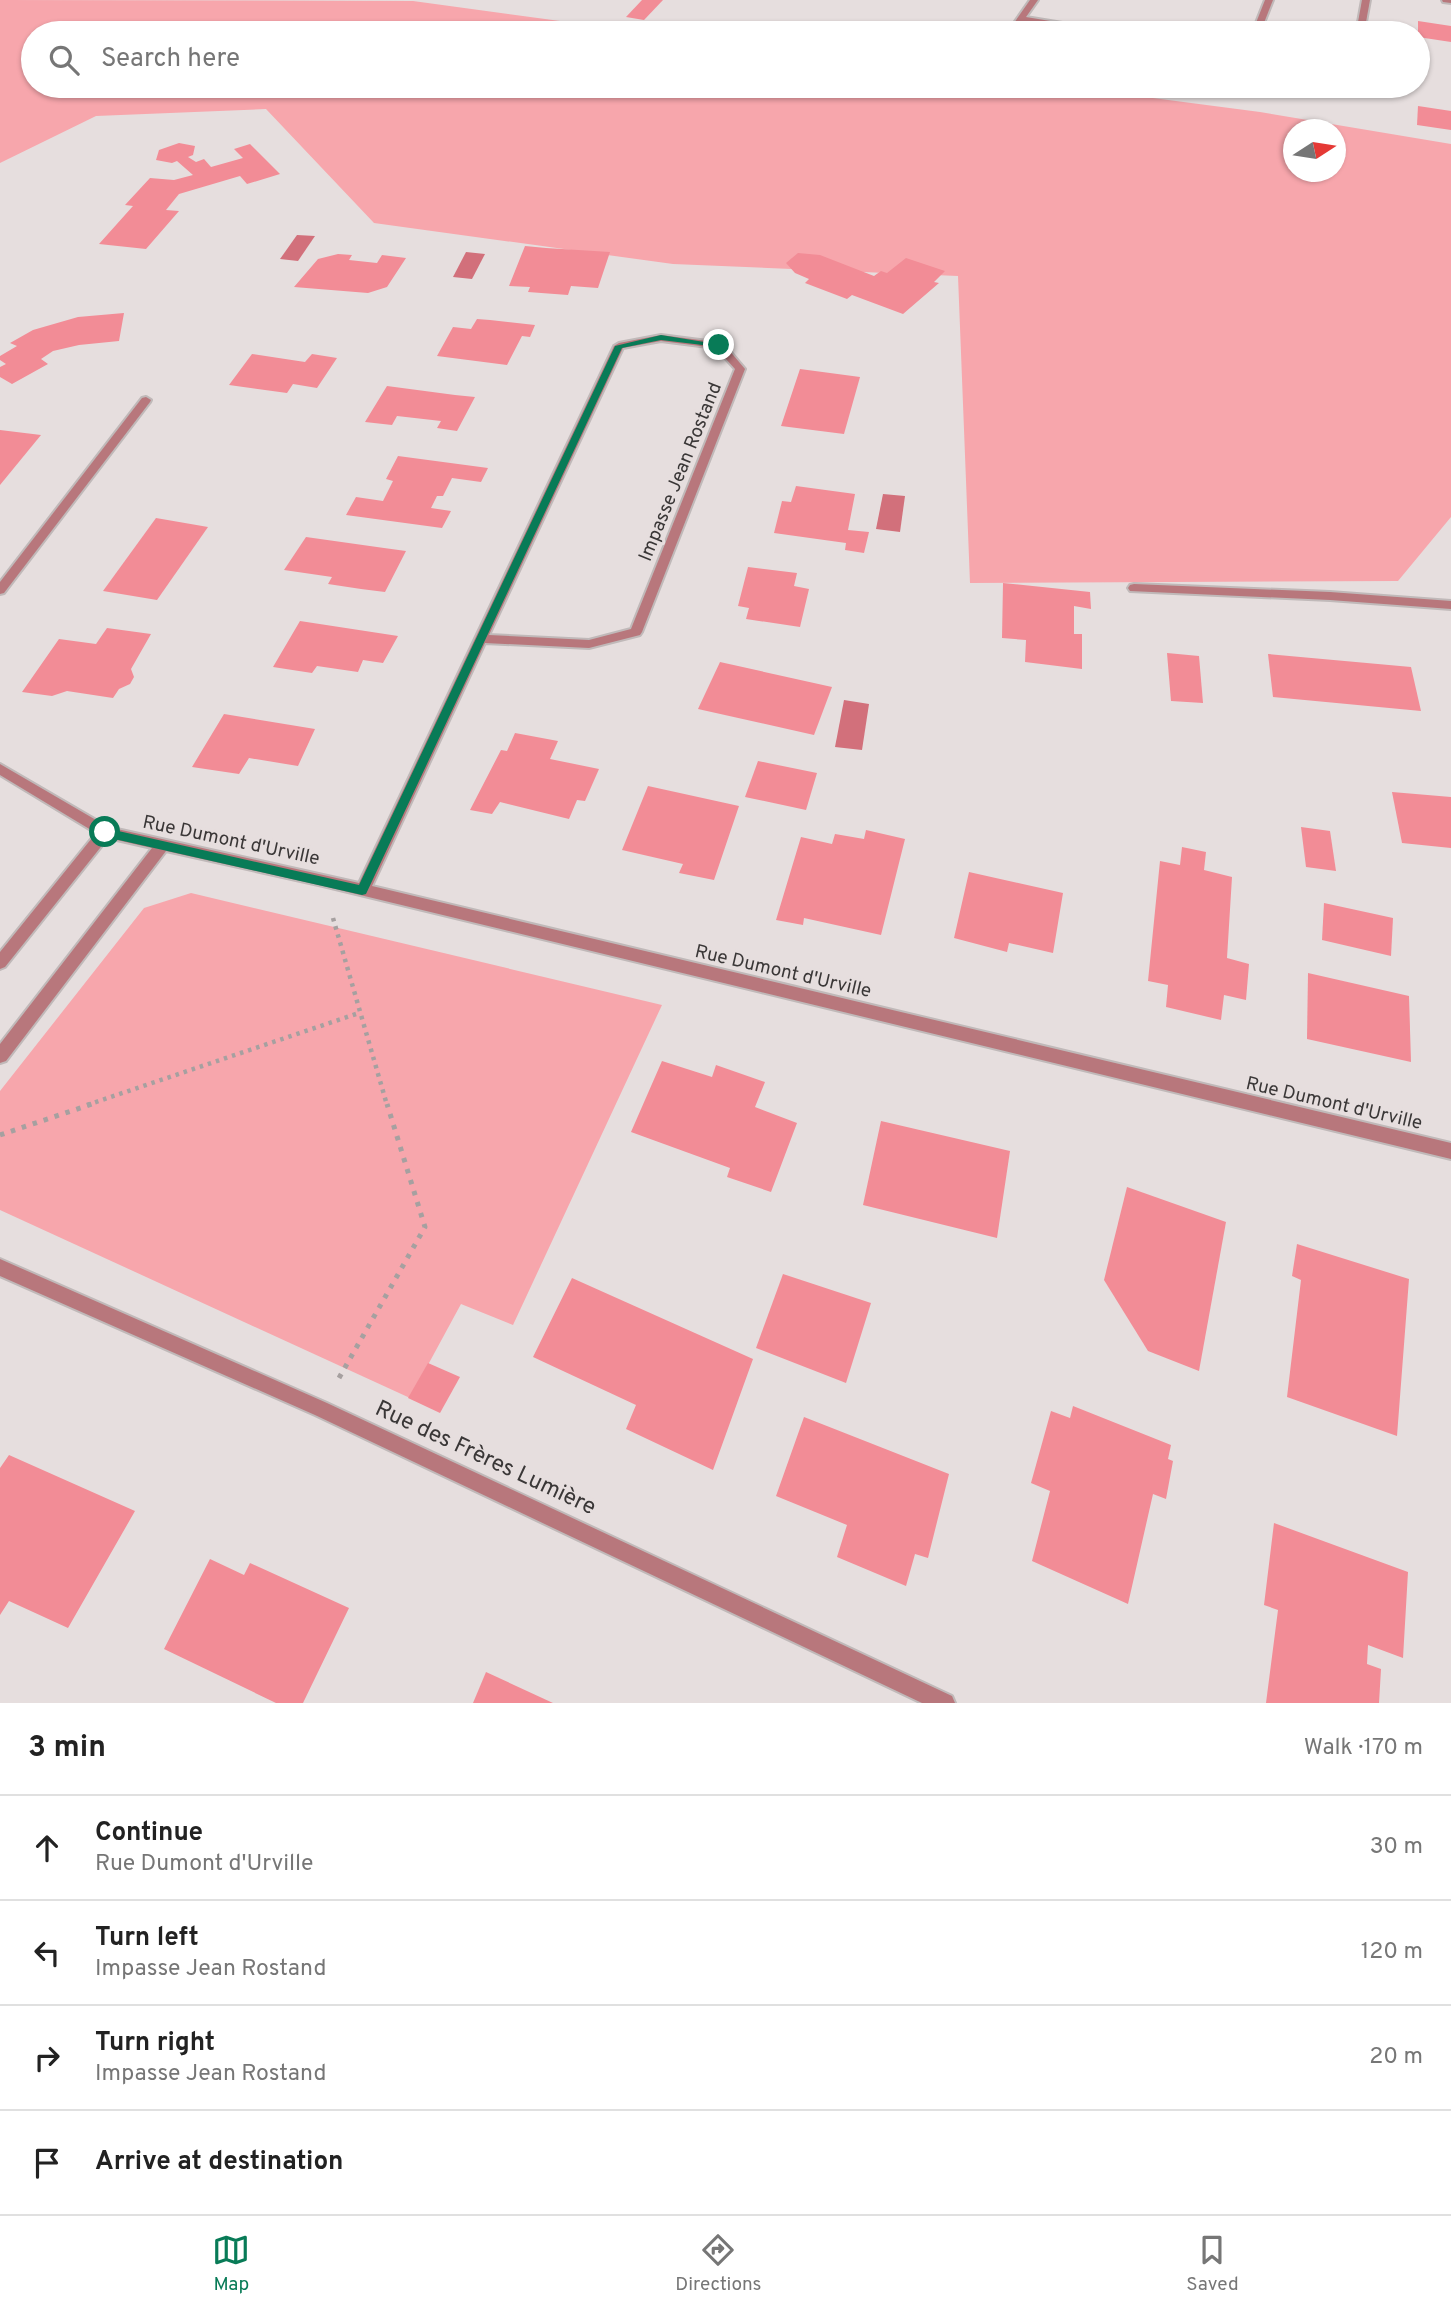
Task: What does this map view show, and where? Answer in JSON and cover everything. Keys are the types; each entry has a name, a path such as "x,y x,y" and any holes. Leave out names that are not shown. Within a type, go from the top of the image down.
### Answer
{"street":[{"path":"1034,0 1021,19 1035,21"},
{"path":"1261,21 1269,0"},
{"path":"1362,21 1366,0"},
{"name":"Impasse Jean Rostand","path":"362,891 619,346 661,338 719,345 740,369 636,632 589,643 482,639"},
{"path":"0,590 146,401"},
{"path":"1134,588 1330,596 1451,605"},
{"name":"Rue Dumont d'Urville","path":"0,769 105,832 161,847 323,880 1451,1151"},
{"path":"0,963 105,832"},
{"path":"0,1056 161,847"},
{"name":"Rue des Frères Lumière","path":"0,1267 321,1409 945,1703"}],"path":[{"path":"321,1409 425,1227 359,1013 323,880"},
{"path":"0,1135 359,1013"}],"shaded area":[{"path":"0,0 413,1 560,21 21,21 21,98 1153,98 1302,119 1283,119 1283,182 1346,182 1346,126 1451,144 1451,517 1398,581 970,583 958,276 673,264 374,223 266,109 96,116 0,163"},
{"path":"297,235 315,236 298,261 280,259"},
{"path":"466,252 485,254 472,279 453,277"},
{"path":"883,494 905,496 900,532 876,529"},
{"path":"844,700 869,704 862,750 835,747"},
{"path":"191,893 662,1005 513,1325 461,1304 410,1398 0,1210 0,1091 144,908"}],"building":[{"path":"642,0 663,0 644,20 626,17"},
{"path":"1430,23 1451,26 1451,42 1430,39"},
{"path":"1418,106 1451,111 1451,130 1417,125"},
{"path":"179,143 195,146 193,155 188,157 196,162 204,159 211,167 243,158 234,149 250,144 280,174 247,184 240,176 179,194 166,210 179,211 146,249 99,244 133,206 125,205 150,178 174,180 193,175 177,161 172,163 156,160 159,150"},
{"path":"525,246 610,252 598,288 571,286 568,295 528,292 530,287 509,286"},
{"path":"798,253 820,255 874,276 881,271 887,273 906,258 945,271 934,282 939,283 903,314 852,295 847,299 805,283 809,279 795,273 786,263"},
{"path":"338,254 352,255 349,260 377,263 382,255 406,258 387,287 368,293 294,287 318,259"},
{"path":"124,313 119,341 53,351 41,359 48,364 12,384 0,377 0,367 6,364 0,360 0,356 17,346 10,343 33,330 78,317"},
{"path":"477,319 535,325 530,337 522,336 507,365 437,356 453,327 471,329"},
{"path":"252,354 305,362 312,354 337,358 317,388 293,384 287,393 229,385"},
{"path":"800,369 860,377 844,434 781,426"},
{"path":"387,386 475,397 457,431 437,428 441,421 397,416 392,425 365,422"},
{"path":"0,430 41,435 0,485"},
{"path":"398,456 488,468 481,482 452,478 443,496 437,496 431,508 451,511 442,528 346,515 356,497 383,501 393,481 386,479"},
{"path":"796,486 855,494 848,530 869,532 864,553 845,550 846,543 774,533 782,501 791,502"},
{"path":"156,518 208,527 157,600 103,591"},
{"path":"306,537 406,551 385,592 361,589 328,584 332,577 284,570"},
{"path":"748,567 797,573 794,586 809,589 800,627 746,619 749,608 738,606"},
{"path":"1003,583 1090,592 1091,609 1074,606 1074,634 1082,634 1082,669 1025,662 1026,640 1002,638"},
{"path":"300,621 398,636 383,663 363,660 358,672 317,666 312,673 273,667"},
{"path":"107,628 151,634 131,669 134,677 130,684 119,689 113,698 67,691 52,696 22,692 59,639 96,644"},
{"path":"1167,653 1199,656 1203,703 1171,701"},
{"path":"1268,654 1411,667 1421,711 1273,697"},
{"path":"720,662 832,687 814,735 698,709"},
{"path":"224,714 315,729 298,766 249,758 239,774 192,767"},
{"path":"515,733 558,741 550,759 599,769 585,801 577,800 569,819 500,802 492,814 470,810 501,750 507,751"},
{"path":"758,761 817,773 806,810 745,797"},
{"path":"648,786 739,806 714,880 679,873 683,864 622,850"},
{"path":"1392,792 1451,797 1451,848 1402,843"},
{"path":"1301,827 1330,831 1336,871 1306,867"},
{"path":"866,830 905,839 881,935 804,918 803,925 776,920 801,837 832,844 835,834 864,839"},
{"path":"1182,847 1206,852 1204,870 1232,877 1227,958 1249,964 1246,1000 1224,995 1221,1020 1166,1007 1168,985 1148,981 1160,861 1180,865"},
{"path":"969,872 1063,893 1053,953 1009,943 1007,952 954,938"},
{"path":"1324,903 1393,918 1391,956 1322,940"},
{"path":"1308,973 1409,996 1411,1062 1307,1039"},
{"path":"662,1061 712,1077 716,1065 765,1082 755,1107 797,1123 771,1192 727,1177 730,1168 631,1132"},
{"path":"881,1121 1010,1151 997,1238 863,1205"},
{"path":"1127,1187 1226,1222 1199,1371 1148,1351 1104,1280"},
{"path":"1297,1244 1409,1279 1397,1436 1287,1397 1301,1280 1292,1276"},
{"path":"783,1274 871,1303 846,1383 756,1348"},
{"path":"572,1278 753,1359 713,1470 626,1429 636,1405 533,1357"},
{"path":"428,1363 460,1377 440,1413 408,1398"},
{"path":"1073,1406 1171,1445 1168,1459 1173,1461 1166,1499 1153,1494 1128,1604 1032,1561 1050,1491 1031,1483 1051,1411 1070,1418"},
{"path":"804,1417 949,1474 928,1558 915,1554 906,1586 837,1557 847,1525 776,1496"},
{"path":"9,1455 135,1511 68,1628 9,1601 0,1615 0,1468"},
{"path":"1274,1523 1408,1572 1403,1658 1368,1645 1367,1664 1381,1669 1379,1703 1266,1703 1278,1610 1264,1605"},
{"path":"210,1559 244,1575 250,1563 349,1608 303,1703 276,1703 164,1649"},
{"path":"486,1672 553,1703 473,1703"}],"route":[{"path":"105,832 362,891 619,346 661,338 719,345"}]}
